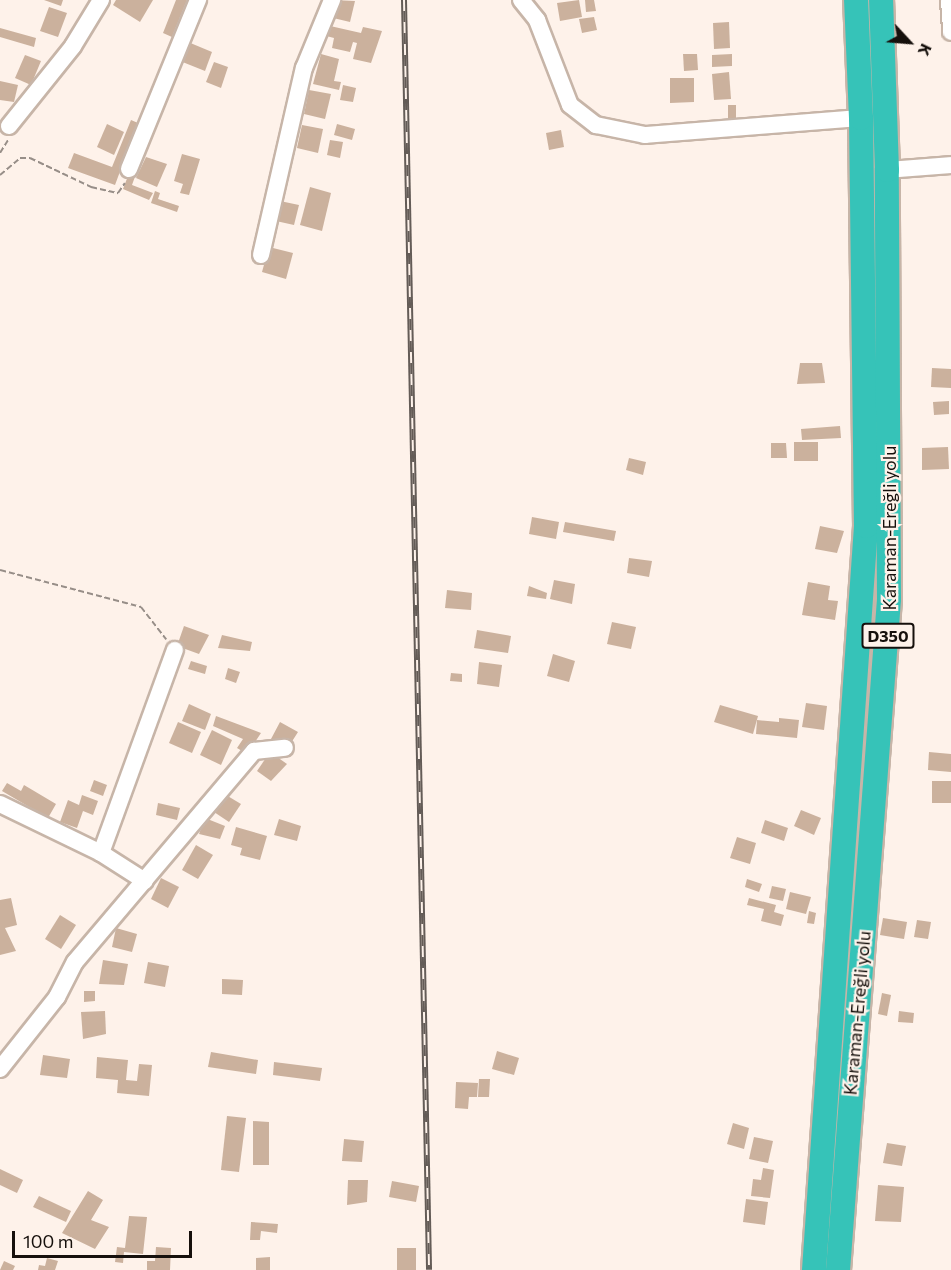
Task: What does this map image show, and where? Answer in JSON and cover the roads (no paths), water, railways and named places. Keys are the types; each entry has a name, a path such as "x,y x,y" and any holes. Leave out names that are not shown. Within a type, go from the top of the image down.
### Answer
{"highway":[{"name":"Karaman-Ereğli yolu","path":"814,1270 866,526 861,118 856,0"},
{"name":"Karaman-Ereğli yolu","path":"838,1270 886,677 890,525 887,170 881,0"}],"street":[{"path":"9,126 73,46 101,0"},
{"path":"129,169 198,0"},
{"path":"261,255 304,68 332,0"},
{"path":"520,0 537,20 570,105 596,125 645,135 861,118"},
{"path":"949,0 951,32"},
{"path":"887,170 951,165"},
{"path":"101,853 175,650"},
{"path":"0,1069 57,998 75,962 254,751 285,748"},
{"path":"0,804 101,853 145,881"}],"railway":[{"path":"404,0 429,1270"}]}
